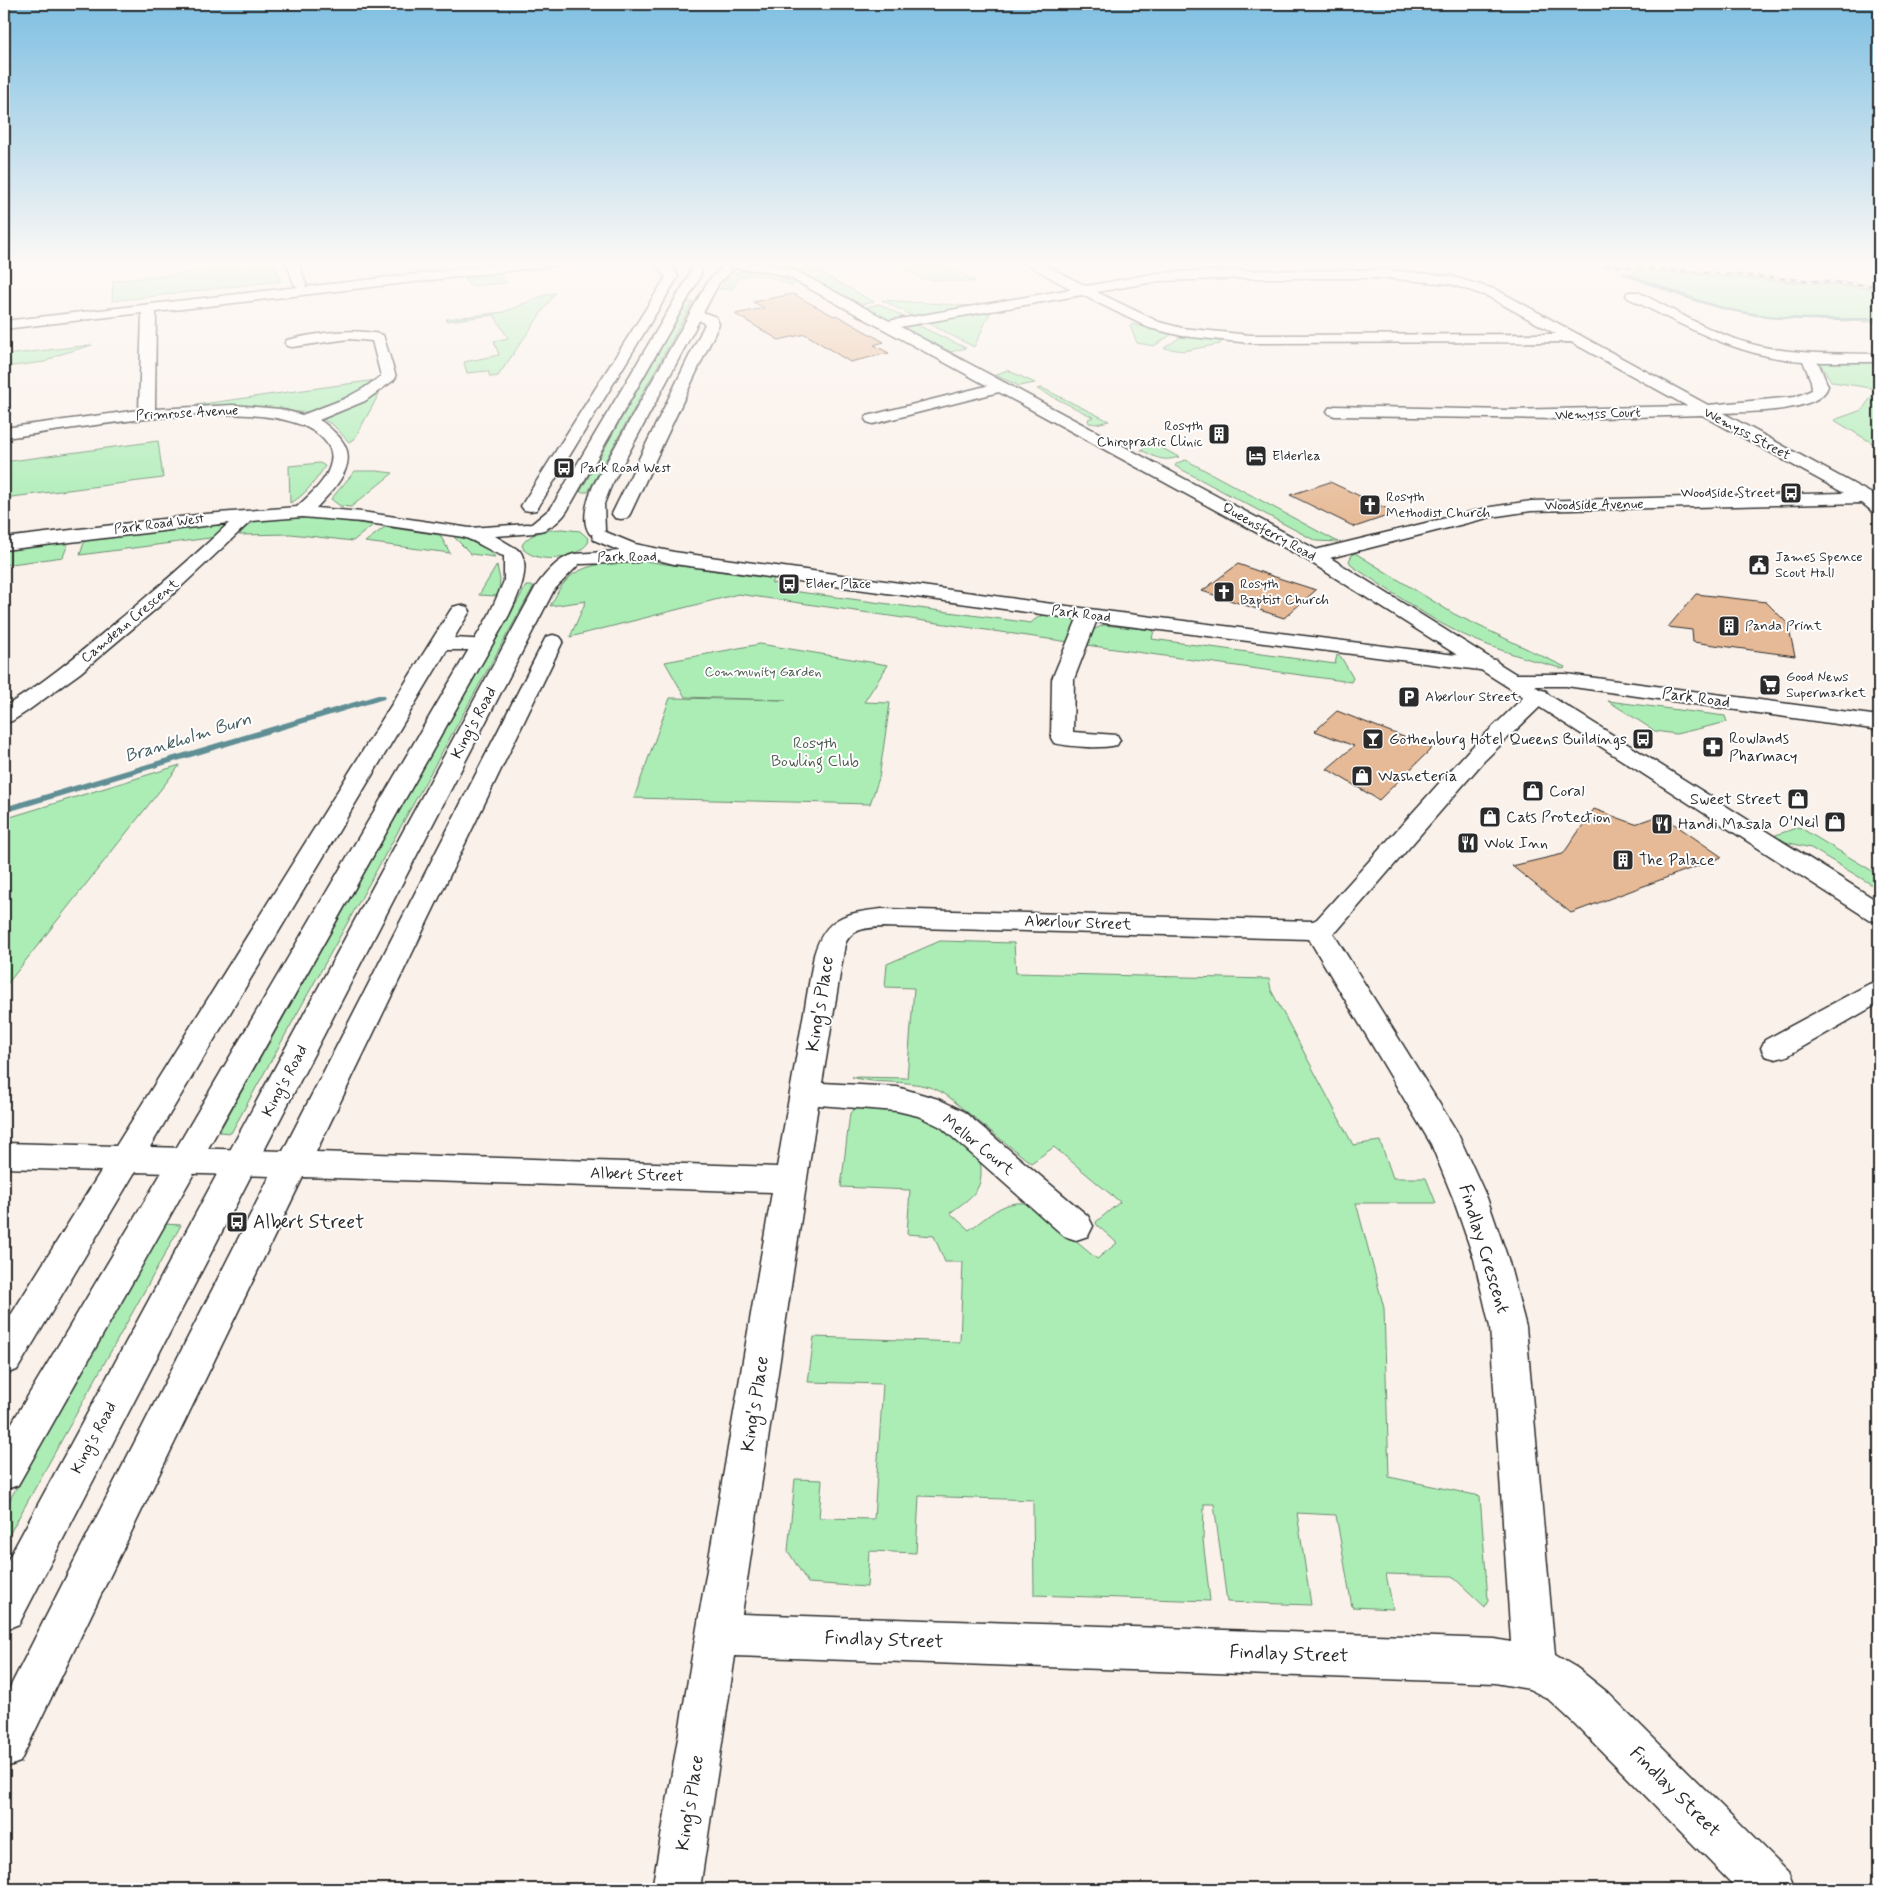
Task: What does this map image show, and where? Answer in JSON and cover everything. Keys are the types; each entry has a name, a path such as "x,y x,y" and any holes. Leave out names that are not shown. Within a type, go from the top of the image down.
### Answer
{"street":[{"path":"147,414 148,349"},
{"path":"306,419 359,399 376,389 389,377 381,349"},
{"path":"530,506 627,349"},
{"path":"525,559 508,546 512,539 533,528 558,511 652,349"},
{"path":"533,528 587,528 602,486 677,349"},
{"path":"621,514 700,349"},
{"name":"Queensferry Road","path":"932,349 1314,556 1513,680 1879,914"},
{"name":"Wemyss Street","path":"1594,349 1875,501"},
{"path":"1759,349 1808,357 1879,358"},
{"name":"Wemyss Court","path":"1336,411 1550,416 1781,404 1813,398 1819,392 1820,385 1808,357"},
{"path":"874,419 1002,387"},
{"name":"Primrose Avenue","path":"4,433 147,414 212,409 277,413 306,419 324,427 334,437 340,449 340,457 337,472 329,484 302,512"},
{"path":"552,472 580,472"},
{"path":"602,486 634,486"},
{"name":"Woodside Avenue","path":"1314,556 1491,512 1531,506 1875,501"},
{"name":"Park Road West","path":"4,544 247,515 302,512 362,517 464,532 483,537 525,559"},
{"name":"Camdean Crescent","path":"4,716 31,701 61,678 178,581 247,515"},
{"name":"Park Road West","path":"464,532 508,532 533,528"},
{"name":"Park Road","path":"587,528 629,548 674,558 1089,615 1488,665"},
{"name":"King's Road","path":"4,1609 545,588 560,571 597,549 602,542 587,528"},
{"name":"Park Road","path":"578,559 610,555 674,558"},
{"name":"King's Road","path":"4,1472 482,644 509,596 525,559 578,559"},
{"path":"4,1358 460,611"},
{"path":"1089,615 1063,679 1062,738 1109,740"},
{"path":"440,644 482,644"},
{"path":"4,1746 548,649 510,656"},
{"name":"Park Road","path":"1513,680 1566,680 1879,723"},
{"path":"1317,930 1327,925 1476,756 1538,696"},
{"name":"Aberlour Street","path":"846,924 863,919 882,918 1317,930"},
{"name":"King's Place","path":"676,1889 830,943 835,933 846,924"},
{"name":"Findlay Crescent","path":"1317,930 1446,1141 1470,1198 1491,1259 1508,1327 1534,1668"},
{"path":"1776,1048 1879,991"},
{"name":"Mellor Court","path":"805,1093 897,1098 936,1111 952,1119 1076,1226"},
{"name":"Albert Street","path":"4,1156 791,1180"},
{"name":"Findlay Street","path":"717,1634 1495,1661 1534,1668 1562,1683 1591,1708 1771,1889"}],"green space":[{"path":"54,349 77,349 58,355 45,362 4,367 4,355"},
{"path":"497,349 516,349 498,376 490,377 488,371 467,373 464,362 499,355"},
{"path":"660,349 667,349 588,492 580,492"},
{"path":"946,349 961,349 951,352"},
{"path":"1172,349 1192,349 1183,351"},
{"path":"1819,362 1879,363 1879,447 1834,420 1862,410 1877,389 1832,382"},
{"path":"1007,370 1035,383 1019,386 995,375"},
{"path":"376,380 349,399 311,412 253,406 195,405"},
{"path":"1042,388 1109,421 1096,424 1089,423 1088,419 1093,417 1037,389"},
{"path":"379,394 355,438 349,442 333,425 324,420 326,417"},
{"path":"158,441 163,478 4,498 4,462"},
{"path":"1154,444 1179,457 1160,458 1141,450"},
{"path":"1186,460 1338,542 1316,541 1175,466 1177,463"},
{"path":"320,463 325,466 314,482 300,497 290,503 289,466"},
{"path":"355,471 393,473 351,507 340,506 331,499"},
{"path":"284,517 322,518 373,525 353,541 291,534 239,535 249,525 259,520"},
{"path":"214,522 227,523 225,529 217,537 80,555 85,539"},
{"path":"385,527 440,535 450,553 365,542"},
{"path":"562,529 580,531 589,539 588,543 575,553 557,558 539,557 524,550 522,545 534,534"},
{"path":"453,536 477,542 486,547 495,557 471,554"},
{"path":"69,541 63,557 4,565 4,549"},
{"path":"1355,553 1454,614 1565,667 1564,669 1496,648 1448,627 1412,606 1352,566 1349,561"},
{"path":"644,561 774,579 771,583 787,585 784,590 1031,623 1047,615 1080,618 1069,642 738,594 570,637 586,601 550,606 564,583 580,570 590,567 601,564"},
{"path":"497,565 500,580 498,596 479,595"},
{"path":"526,586 534,586 231,1133 219,1132"},
{"path":"1103,625 1154,630 1152,639 1335,664 1337,655 1341,657 1353,678 1351,682 1086,645 1093,630"},
{"name":"Rosyth Bowling Club","path":"760,644 888,665 864,702 890,703 879,778 870,804 634,798 670,698 786,700 685,697 665,662"},
{"path":"1608,701 1725,716 1727,722 1676,734 1655,731"},
{"path":"180,765 4,988 4,819"},
{"path":"1799,827 1879,875 1879,889 1811,848 1781,841 1773,836"},
{"path":"940,941 1014,943 1016,973 1269,979 1271,990 1353,1145 1380,1141 1393,1178 1426,1178 1436,1203 1356,1203 1384,1308 1389,1477 1480,1496 1488,1600 1485,1607 1452,1576 1386,1574 1393,1609 1352,1607 1336,1515 1297,1513 1311,1605 1227,1602 1214,1504 1204,1504 1203,1540 1210,1601 1034,1595 1033,1500 919,1496 916,1553 869,1551 867,1587 808,1583 788,1551 795,1479 822,1480 819,1518 874,1519 883,1384 808,1382 814,1337 960,1342 963,1262 945,1262 934,1236 907,1234 910,1190 841,1187 850,1113 854,1109 861,1108 898,1108 931,1118 980,1160 981,1179 979,1186 970,1197 950,1213 969,1230 998,1209 1014,1203 1023,1203 1032,1205 1097,1259 1117,1243 1096,1222 1120,1202 1054,1147 1031,1163 940,1091 909,1083 870,1081 852,1077 907,1078 914,988 885,987 887,964"},
{"path":"164,1224 181,1225 4,1544 4,1510"}],"building":[{"path":"830,349 882,349 889,353 850,362"},
{"name":"Rosyth Methodist Church","path":"1330,482 1396,513 1355,527 1290,495"},
{"name":"Rosyth Baptist Church","path":"1238,564 1316,590 1284,618 1202,591"},
{"name":"Panda Print","path":"1696,594 1766,602 1788,624 1795,656 1693,642 1692,630 1668,627"},
{"path":"1337,711 1432,748 1379,800 1327,769 1354,746 1315,731"},
{"name":"The Palace","path":"1594,809 1635,824 1661,815 1722,857 1571,913 1512,866 1563,854"}],"waterway":[{"name":"Brankholm Burn","path":"4,810 381,697"}],"place":[{"name":"Rosyth Chiropractic Clinic","path":"1219,434"},
{"name":"Elderlea","path":"1256,456"},
{"name":"Park Road West","path":"564,468"},
{"name":"Woodside Street","path":"1791,493"},
{"name":"Rosyth Methodist Church","path":"1370,505"},
{"name":"James Spence Scout Hall","path":"1759,565"},
{"name":"Elder Place","path":"789,584"},
{"name":"Rosyth Baptist Church","path":"1224,592"},
{"name":"Panda Print","path":"1729,626"},
{"name":"Good News Supermarket","path":"1770,685"},
{"name":"Aberlour Street","path":"1409,697"},
{"name":"Gothenburg Hotel","path":"1373,739"},
{"name":"Queens Buildings","path":"1643,739"},
{"name":"Rowlands Pharmacy","path":"1713,747"},
{"name":"Washeteria","path":"1362,776"},
{"name":"Coral","path":"1533,791"},
{"name":"Sweet Street","path":"1798,799"},
{"name":"Cats Protection","path":"1490,817"},
{"name":"O'Neil","path":"1835,822"},
{"name":"Handi Masala","path":"1662,824"},
{"name":"Wok Inn","path":"1468,843"},
{"name":"The Palace","path":"1623,860"},
{"name":"Albert Street","path":"237,1222"}],"park label":[{"name":"Community Garden","path":"763,672"}]}
